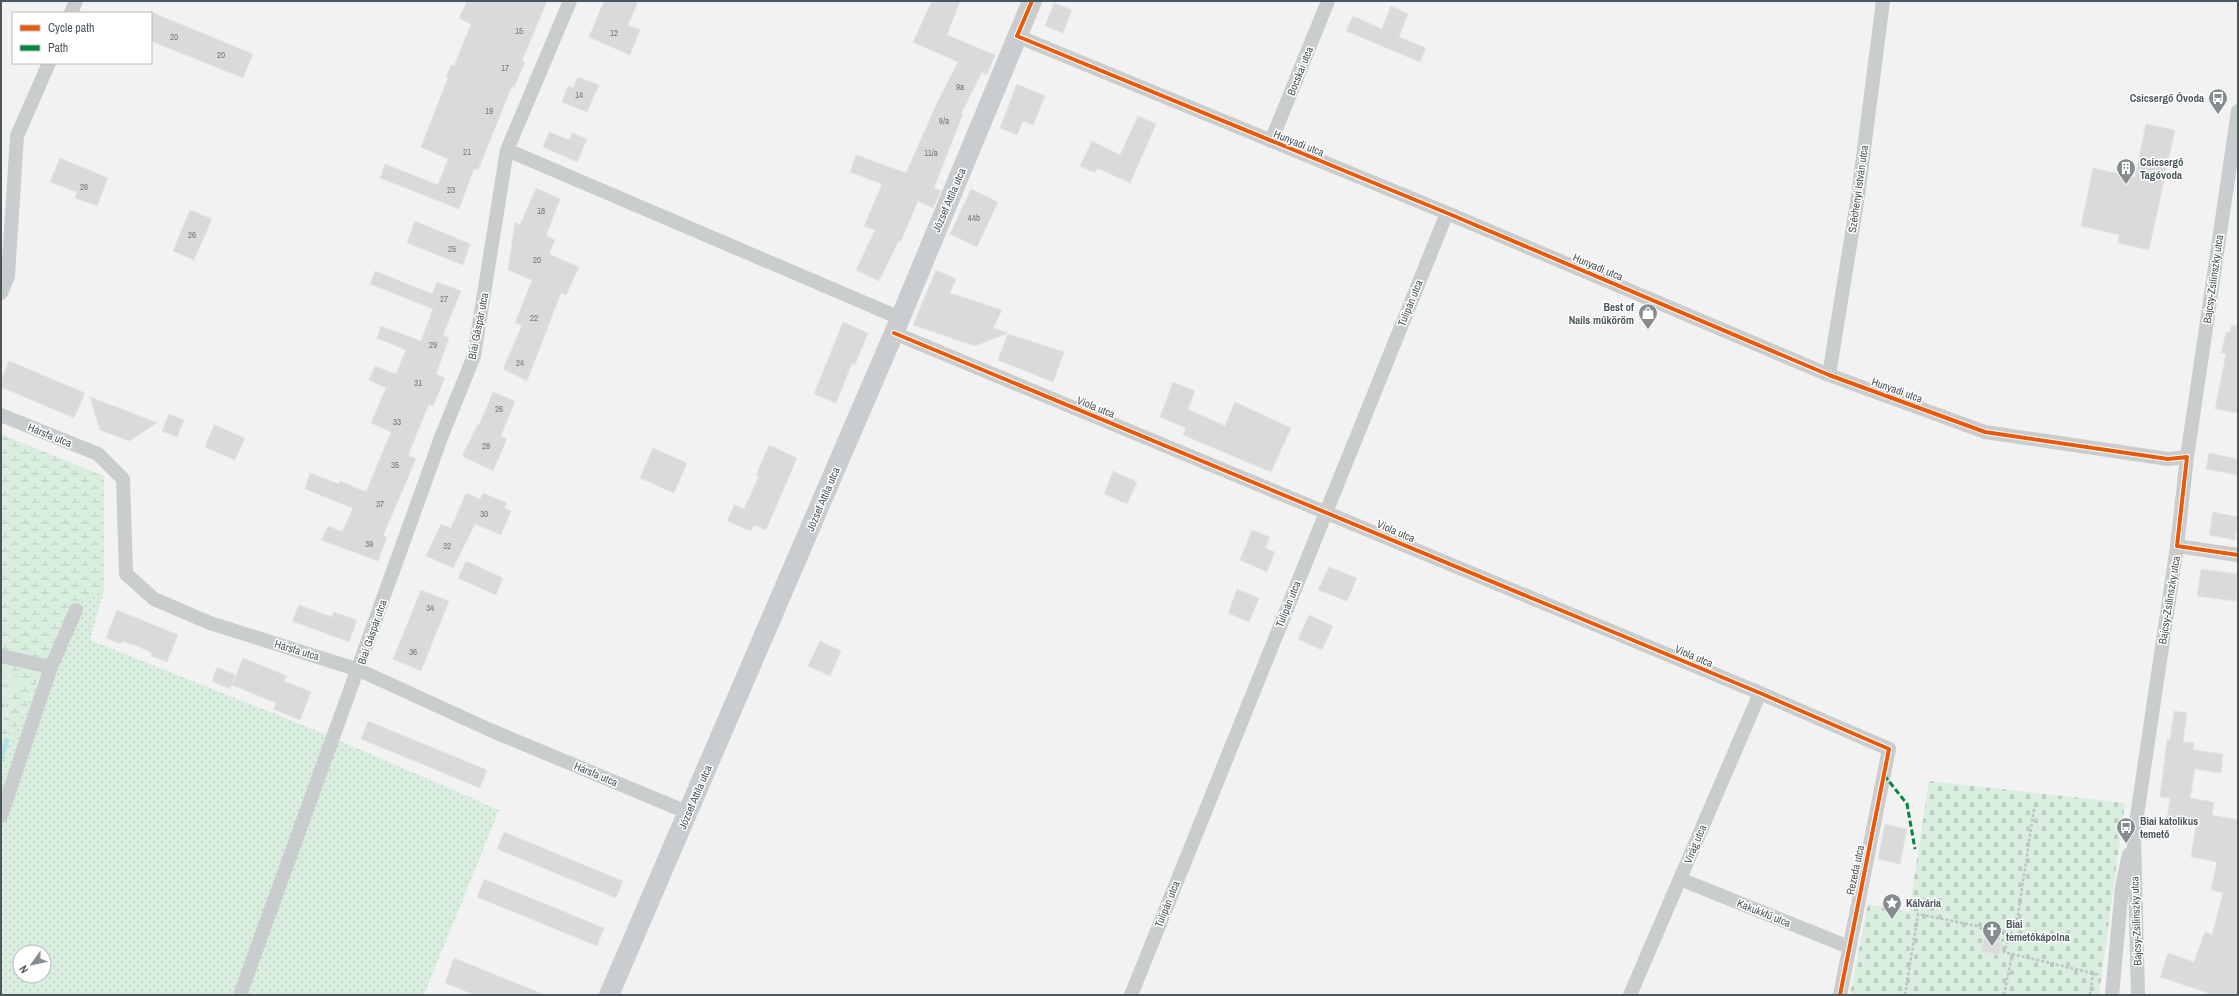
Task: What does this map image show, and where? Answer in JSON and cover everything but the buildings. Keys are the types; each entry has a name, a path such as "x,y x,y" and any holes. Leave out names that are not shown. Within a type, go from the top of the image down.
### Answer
{"street":[{"path":"71,12 76,1"},
{"name":"Biai Gáspár utca","path":"240,995 359,670 442,435 474,356 507,150 570,1"},
{"name":"József Attila utca","path":"609,995 689,813 897,325 1032,1"},
{"name":"Bocskai utca","path":"1271,141 1328,1"},
{"name":"Széchenyi István utca","path":"1829,375 1858,196 1883,1"},
{"name":"Hunyadi utca","path":"1017,36 1447,213 1829,375 1986,432 2168,459 2187,457"},
{"path":"1,293 8,276 17,136 49,64"},
{"name":"Bajcsy-Zsilinszky utca","path":"2138,995 2134,836 2177,546 2187,457 2238,111"},
{"name":"Viola utca","path":"507,150 897,325 1325,511 1760,693 1889,749"},
{"name":"Tulipán utca","path":"1130,995 1447,213"},
{"name":"Hársfa utca","path":"1,415 98,454 123,479 126,574 154,599 210,623 359,670 490,730 689,813"},
{"path":"2177,546 2238,555"},
{"path":"1,816 51,668 76,610"},
{"path":"1,656 51,668"},
{"name":"Virág utca","path":"1630,995 1760,693"},
{"name":"Rezeda utca","path":"1840,995 1889,749"},
{"path":"2112,995 2112,977 2122,887 2134,836"},
{"name":"Kakukkfű utca","path":"1680,879 1849,946"}],"path":[{"path":"2034,809 2018,915 2004,952 2093,974 2112,977"},
{"path":"1905,995 1918,914 1977,926 2008,943"},
{"path":"2004,995 2012,955"},
{"path":"2090,995 2093,974"}],"green space":[{"path":"1,434 104,476 104,590 71,606 12,737 1,775 1,727 20,677 1,674"},
{"path":"104,590 90,640 320,732 499,810 424,995 1,995 1,775 12,737 71,606"},
{"path":"1,674 20,676 1,727"},
{"path":"1929,781 2125,803 2099,995 1850,995 1868,904 1909,912"}],"waterway":[{"path":"1,758 7,740"}],"marked path":[{"path":"1884,775 1907,804 1915,849"}],"cycle path":[{"path":"1032,1 1017,36 1447,213 1829,375 1985,432 2168,459 2187,457 2177,546 2238,555"},
{"path":"894,333 1760,693 1889,749 1840,995"}],"place":[{"name":"Csicsergő Óvoda","path":"2218,115"},
{"name":"Csicsergő Tagóvoda","path":"2126,185"},
{"name":"Best of Nails műköröm","path":"1648,330"},
{"name":"Biai katolikus temető","path":"2126,844"},
{"name":"Kálvária","path":"1892,920"},
{"name":"Biai temetőkápolna","path":"1992,947"}]}
